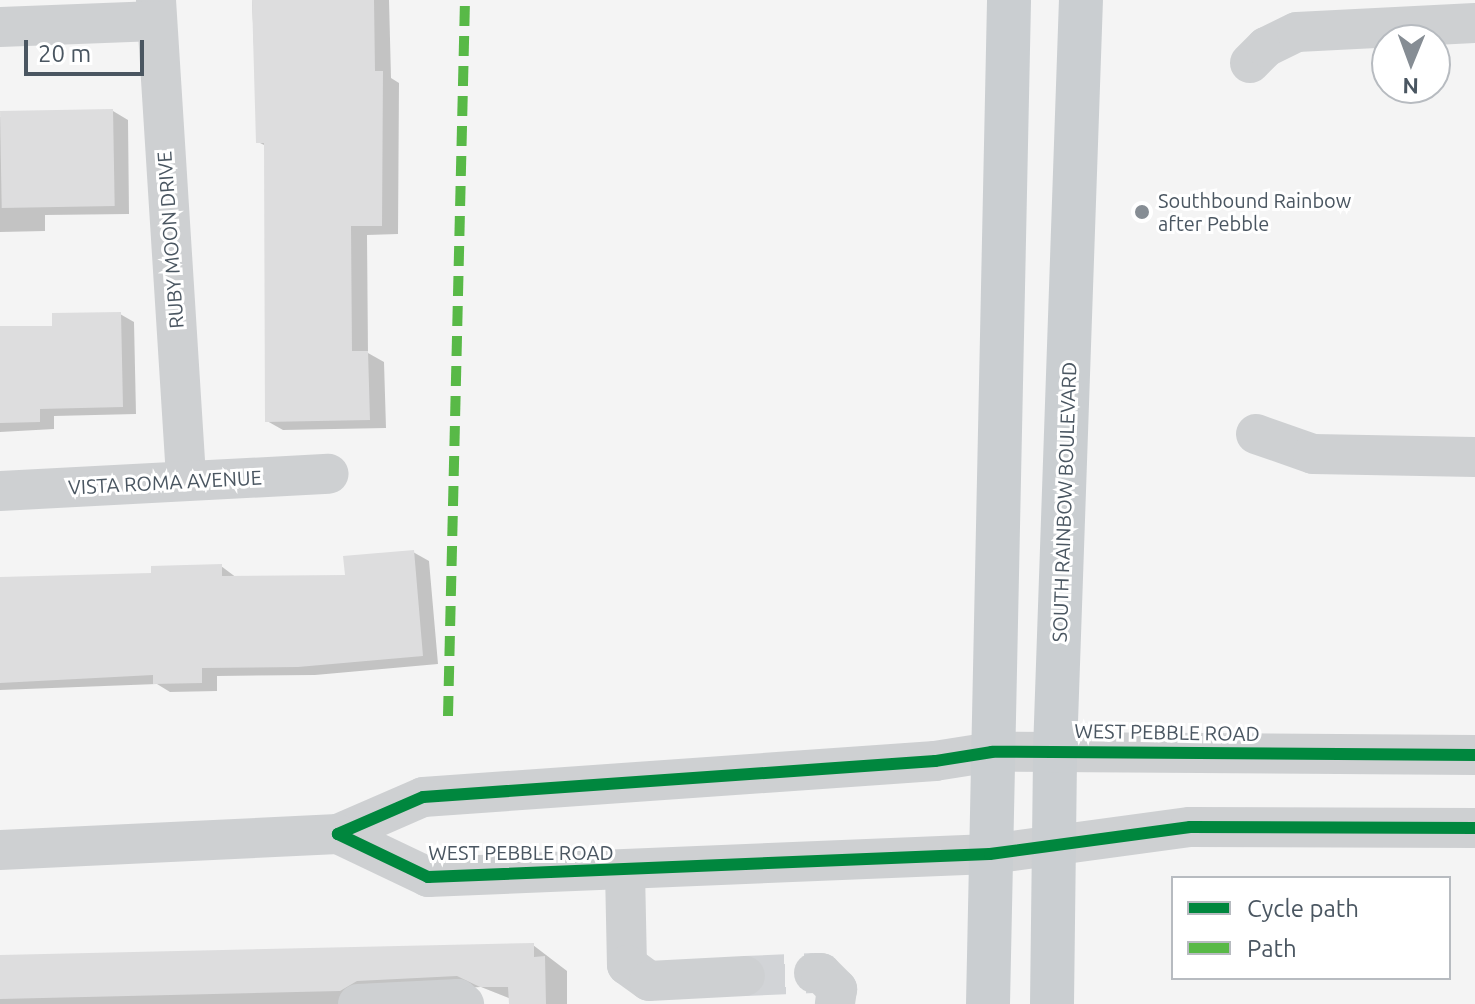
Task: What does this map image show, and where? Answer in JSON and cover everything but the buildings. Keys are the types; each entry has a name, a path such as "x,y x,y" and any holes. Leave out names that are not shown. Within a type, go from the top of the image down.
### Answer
{"main road":[{"path":"988,1004 1009,0"},
{"name":"SOUTH RAINBOW BOULEVARD","path":"1052,1004 1055,751 1081,0"}],"street":[{"path":"0,27 156,10"},
{"name":"RUBY MOON DRIVE","path":"156,10 186,480"},
{"path":"1250,63 1266,47 1297,32 1475,23"},
{"path":"1256,434 1313,454 1475,457"},
{"name":"VISTA ROMA AVENUE","path":"0,491 329,474"},
{"name":"WEST PEBBLE ROAD","path":"0,850 338,834 423,797 935,761 992,752 1475,755"},
{"name":"WEST PEBBLE ROAD","path":"338,834 428,877 990,854 1190,827 1475,828"},
{"path":"625,871 627,965 649,981 727,986"},
{"path":"358,1004 458,999 464,1004"}],"tunnel":[{"path":"745,976 814,973"}],"marked path":[{"path":"448,716 465,0"}],"cycle path":[{"path":"1475,755 992,752 935,761 423,797 338,834 428,877 990,854 1190,827 1475,828"}],"place":[{"name":"Southbound Rainbow after Pebble","path":"1142,212"}]}
